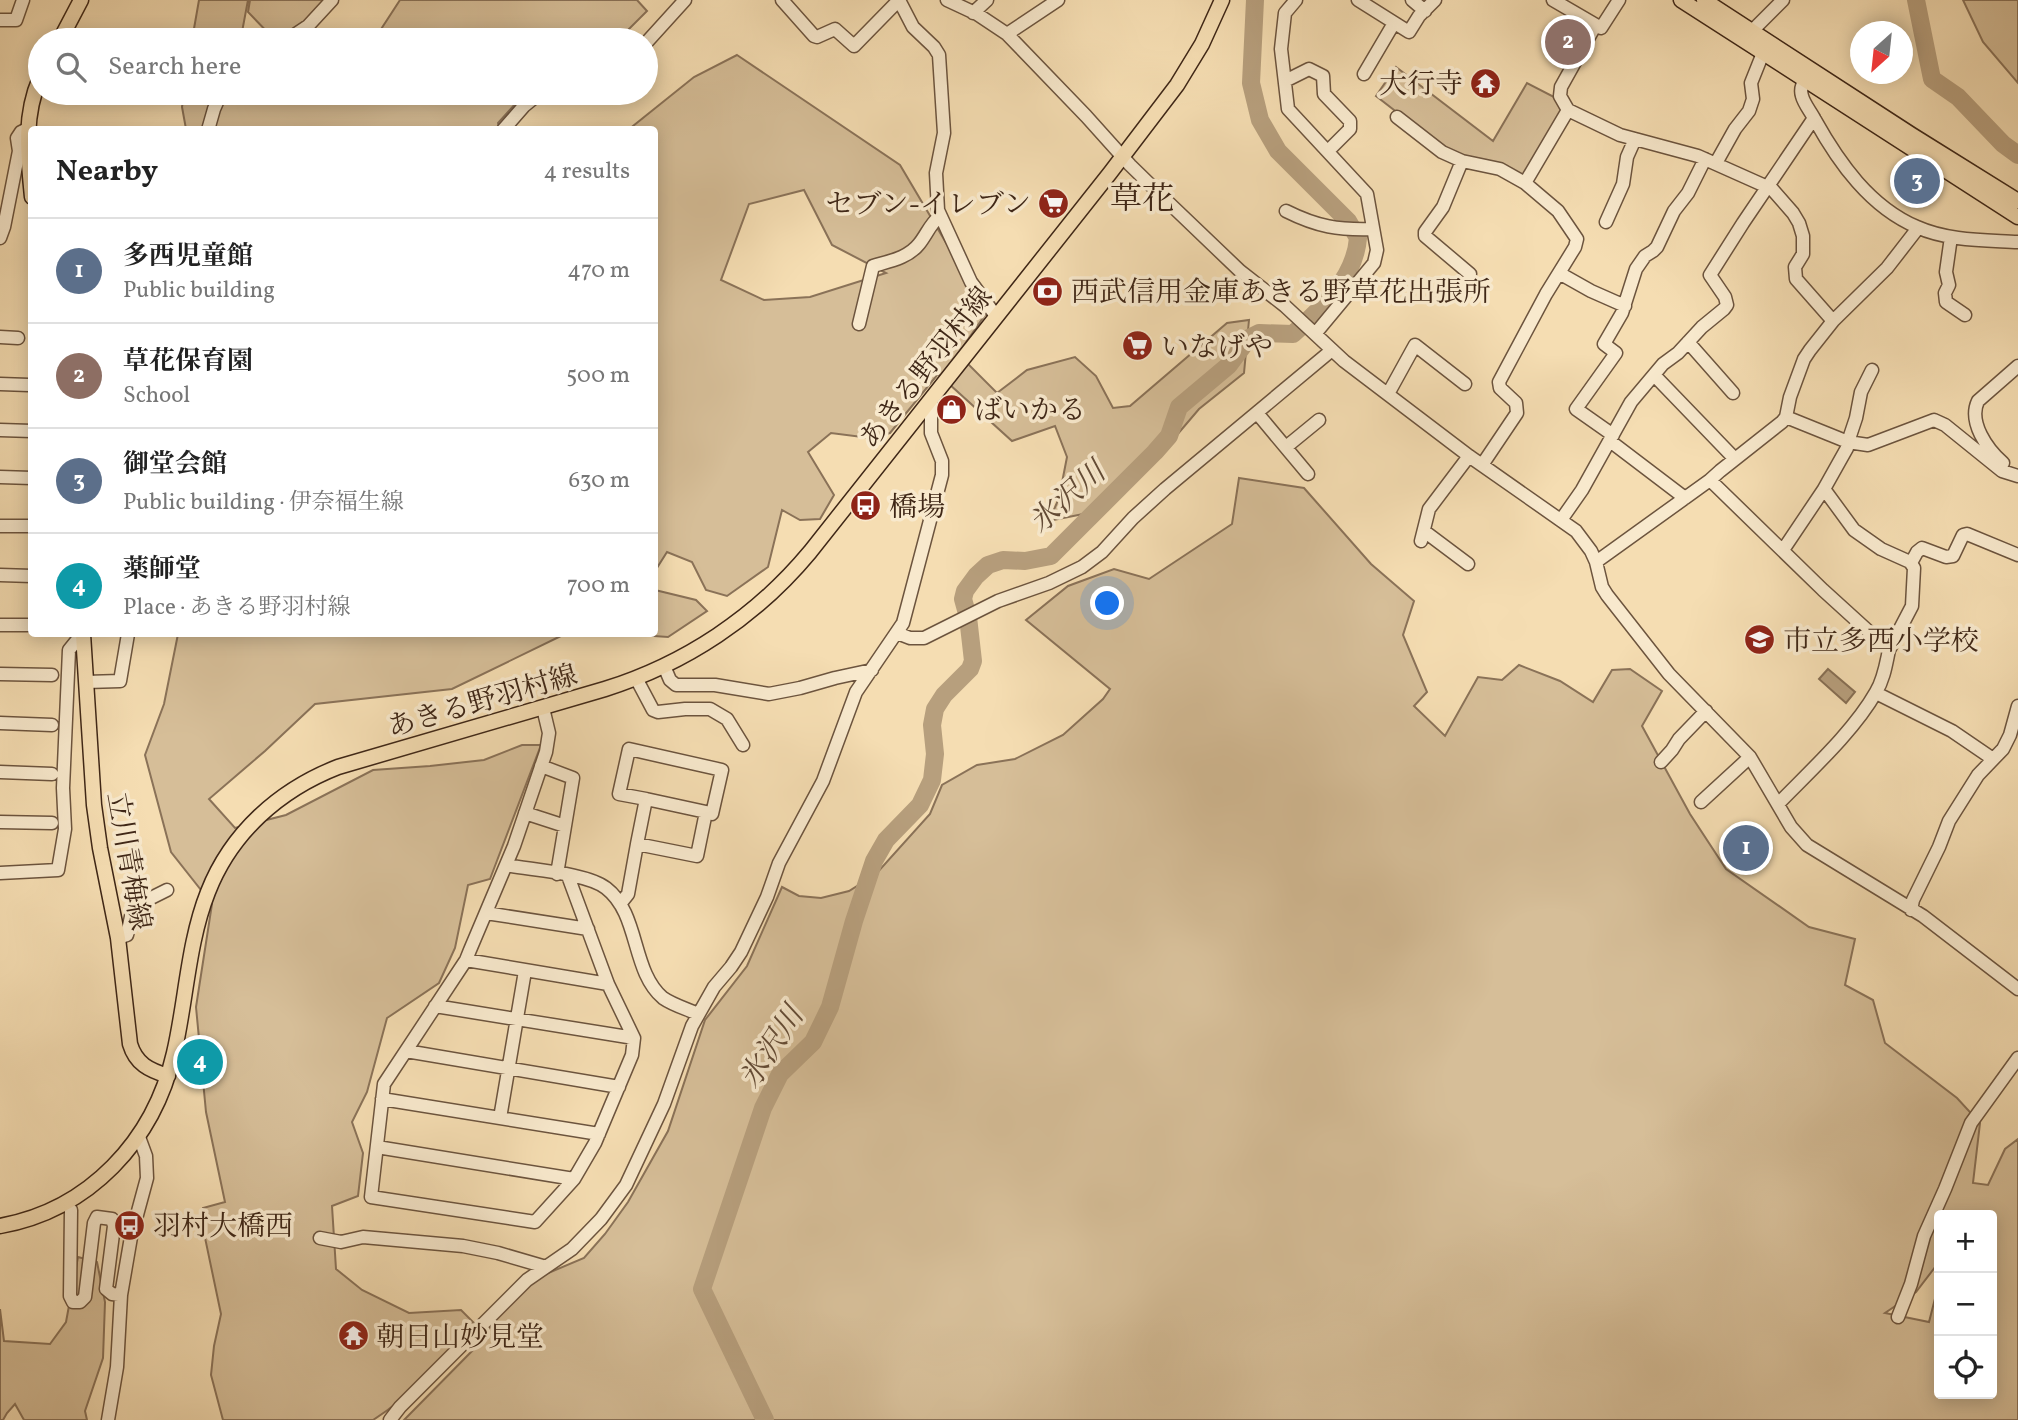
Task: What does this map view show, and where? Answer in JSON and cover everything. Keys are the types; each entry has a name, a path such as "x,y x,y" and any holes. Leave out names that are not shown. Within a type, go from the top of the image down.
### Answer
{"main road":[{"path":"66,28 81,0"},
{"name":"あきる野羽村線","path":"0,1226 38,1215 74,1198 105,1175 139,1137 152,1115 175,1051 205,899 227,856 255,820 285,794 328,771 543,708 636,678 664,666 690,653 731,626 764,600 810,552 1122,156 1189,67 1222,0"},
{"path":"1681,0 1763,54 1807,75 2018,201"},
{"path":"1704,0 1752,31 1807,75 2018,217"},
{"path":"28,143 31,105"},
{"name":"立川青梅線","path":"83,637 94,805 118,938 131,1048 143,1066 168,1076"}],"street":[{"path":"0,20 16,20 23,0"},
{"path":"305,28 332,0"},
{"path":"658,30 685,0"},
{"path":"782,0 814,36 835,29 854,46 898,0 913,27 934,47 939,55 944,121 936,173 940,216 971,282 996,316"},
{"path":"947,0 1007,34 1122,156 1240,271 1269,293 1332,350 1469,456 1576,531 1586,541 1607,595 1668,674 1750,757 1791,827 1807,845 1923,916 2018,989"},
{"path":"973,13 987,0"},
{"path":"1007,34 1058,0"},
{"path":"1296,0 1284,13 1281,49 1288,109 1367,194 1367,229 1377,250 1374,263 1312,332"},
{"path":"1358,0 1409,32 1435,0"},
{"path":"1412,0 1425,10"},
{"path":"1556,1 1601,28 1619,0"},
{"path":"1752,31 1783,0"},
{"path":"1364,74 1394,23"},
{"path":"1595,26 1561,87 1560,96 1568,110 1619,135 1666,146 1710,161 1768,186 1793,213 1803,236 1804,254 1795,267 1796,279 1833,321"},
{"path":"1685,498 1576,409 1616,354 1604,344 1626,306 1636,269 1645,256 1657,247 1674,211 1749,111 1753,99 1751,83 1763,54"},
{"path":"1285,81 1310,69 1323,76 1324,94 1350,121 1350,129 1328,151"},
{"path":"1807,75 1802,96 1814,118 1846,169 1884,208 1919,228 1951,237 2018,242"},
{"path":"209,126 216,105"},
{"path":"506,126 525,105"},
{"path":"1525,183 1568,110"},
{"path":"1397,117 1441,152 1462,161 1500,169 1525,183 1558,211 1577,239 1499,382 1500,388 1516,403 1517,413 1482,465"},
{"path":"1561,520 1582,490 1631,402 1654,375 1727,305 1726,297 1710,275 1814,118"},
{"path":"0,238 18,155 17,138 27,129"},
{"path":"1606,222 1623,184 1627,157 1635,139"},
{"path":"1462,161 1443,207 1425,232 1425,236 1470,274"},
{"path":"1286,211 1306,221 1338,230 1367,229"},
{"path":"859,324 873,266 906,256 919,244 928,227 940,216"},
{"path":"1596,562 1710,480 1782,422 1804,359 1833,321 1887,268 1919,228"},
{"path":"1951,237 1945,272 1949,285 1945,293 1946,302 1965,314"},
{"path":"1559,273 1626,306"},
{"path":"0,337 18,338"},
{"path":"1688,342 1732,393"},
{"path":"1388,394 1415,345 1465,384"},
{"path":"897,634 909,638 924,638 998,601 1049,583 1082,567 1102,552 1165,489 1332,350"},
{"path":"1783,550 1824,489 1847,448 1861,391 1872,370"},
{"path":"2015,374 1978,401 1974,418 1991,450 2018,476"},
{"path":"1654,375 1735,459"},
{"path":"0,384 28,385"},
{"path":"390,1420 497,1308 527,1280 572,1249 601,1219 626,1185 664,1104 698,1014 714,987 741,952 767,897 779,863 823,781 854,698 904,623 942,475 942,461 931,433 931,399"},
{"path":"1257,413 1308,474"},
{"path":"1786,416 1848,442 1868,445 1934,420 1945,425 2002,471 2018,476"},
{"path":"1286,447 1319,420"},
{"path":"0,430 28,431"},
{"path":"1468,564 1423,536 1429,509 1469,456"},
{"path":"0,477 28,478"},
{"path":"1710,480 1889,650"},
{"path":"1778,804 1833,747 1876,693 1889,650 1912,606 1914,568 1911,563 1881,549 1854,530 1824,489"},
{"path":"0,526 28,526"},
{"path":"1911,563 1922,548 1946,557 1953,556 1964,534 2018,555"},
{"path":"0,575 28,576"},
{"path":"0,625 28,625"},
{"path":"0,873 58,870 65,830 63,788 69,650 80,637"},
{"path":"86,682 120,681 127,637"},
{"path":"664,666 670,680 676,685 715,685 769,694 872,670"},
{"path":"0,674 52,675"},
{"path":"636,678 653,710 710,709 727,719 743,745"},
{"path":"1876,693 1952,731 1993,759"},
{"path":"1911,909 1949,821 1978,775 2003,749 2018,706"},
{"path":"541,766 573,778 565,826 563,875 588,929 608,984 634,1038 632,1055 599,1134 574,1178 535,1222 371,1197 384,1084 466,960 486,913 541,766 549,733 543,708"},
{"path":"1661,762 1706,711"},
{"path":"0,723 52,725"},
{"path":"629,749 722,770 712,814 706,812 619,794 629,749"},
{"path":"1701,802 1750,757"},
{"path":"0,772 52,774"},
{"path":"620,904 628,894 646,799"},
{"path":"637,844 674,858 697,856 706,812"},
{"path":"525,813 565,826"},
{"path":"0,822 51,823"},
{"path":"506,865 592,880 607,888 620,904 654,988 664,999 698,1014"},
{"path":"118,938 127,935 135,906 167,890"},
{"path":"486,913 588,929"},
{"path":"466,960 608,984"},
{"path":"500,1118 525,971"},
{"path":"435,1006 634,1038"},
{"path":"406,1051 619,1087"},
{"path":"1898,1317 1911,1284 1924,1236 1971,1123 2018,1058"},
{"path":"382,1098 599,1134"},
{"path":"108,1420 117,1367 121,1295 131,1237 147,1178 146,1156 139,1137"},
{"path":"377,1147 574,1178"},
{"path":"71,1210 70,1296 74,1302 80,1303 85,1297 97,1217 112,1219 114,1226 106,1289 112,1294 121,1295"},
{"path":"320,1238 341,1242 363,1237 463,1246 546,1267"}],"shaded area":[{"path":"199,0 248,0 243,28 194,28"},
{"path":"250,0 328,0 300,28 263,28 248,12"},
{"path":"400,0 637,0 647,11 630,28 382,28"},
{"path":"1963,0 2018,0 2018,83 1983,42"},
{"path":"737,55 900,165 987,312 958,354 997,393 1027,370 1075,357 1096,376 1113,408 1130,406 1227,323 1249,320 1244,373 1199,409 1165,449 1088,513 1049,521 1059,498 1067,457 1055,426 1012,441 938,374 890,433 870,438 831,433 808,452 834,495 820,519 800,520 782,510 768,567 727,596 706,590 692,562 667,552 658,566 658,126 633,126 694,77","holes":["804,190 832,245 886,273 810,297 764,300 721,280 749,204"]},
{"path":"1396,67 1493,141 1527,83 1556,98 1564,112 1528,178 1443,148 1376,96"},
{"path":"514,105 498,123 499,126 185,126 182,107"},
{"path":"1239,478 1304,488 1371,564 1414,601 1403,635 1427,692 1414,706 1445,736 1478,677 1502,680 1519,665 1560,681 1593,702 1612,670 1630,669 1662,691 1642,726 1690,814 1726,869 1809,927 1855,939 1845,985 1873,1000 1885,1043 1957,1098 1980,1123 1973,1183 1988,1185 2005,1149 2018,1139 2018,1420 404,1420 473,1350 501,1313 534,1279 584,1258 628,1202 668,1131 705,1020 747,966 782,887 799,896 821,898 849,891 876,874 930,814 942,785 977,765 1015,759 1063,735 1103,699 1110,689 1026,620 1068,586 1114,569 1149,579 1232,524"},
{"path":"658,591 696,600 707,611 668,637 658,636"},
{"path":"177,637 559,637 452,689 315,704 209,799 235,828 286,815 373,770 484,760 522,745 541,745 490,879 468,885 455,948 439,983 387,1018 367,1092 352,1122 363,1153 358,1196 332,1206 336,1269 362,1290 409,1313 461,1310 473,1322 415,1387 373,1420 223,1420 211,1375 221,1314 204,1233 203,1208 225,1202 206,1112 196,1007 212,904 171,852 145,755 164,704"},
{"path":"1828,669 1855,692 1846,703 1819,679"},
{"path":"78,1257 97,1262 105,1302 103,1358 85,1411 87,1420 24,1420 15,1404 3,1420 0,1420 0,1309 4,1341 50,1344 66,1322"}],"waterway":[{"name":"氷沢川","path":"765,1420 702,1289 763,1108 780,1074 813,1042 830,1007 874,861 886,840 920,805 932,780 935,754 932,725 935,709 944,695 970,669 973,661 963,599 965,591 988,565 1003,560 1025,561 1051,556 1169,436 1179,407 1229,365 1249,338 1259,333 1293,334 1335,291 1356,253 1358,238 1348,221 1278,151 1260,120 1251,83 1255,0"},
{"path":"1916,0 1932,79 1958,97 2003,144 2018,155"}],"place":[{"name":"草花保育園","path":"1568,42"},
{"name":"大行寺","path":"1486,83"},
{"name":"御堂会館","path":"1917,181"},
{"name":"セブン-イレブン","path":"1054,203"},
{"name":"西武信用金庫あきる野草花出張所","path":"1048,291"},
{"name":"いなげや","path":"1138,346"},
{"name":"ばいかる","path":"951,409"},
{"name":"橋場","path":"866,506"},
{"name":"市立多西小学校","path":"1760,640"},
{"name":"多西児童館","path":"1746,848"},
{"name":"薬師堂","path":"200,1062"},
{"name":"羽村大橋西","path":"130,1225"},
{"name":"朝日山妙見堂","path":"353,1336"}],"district":[{"name":"草花","path":"1142,198"}]}
